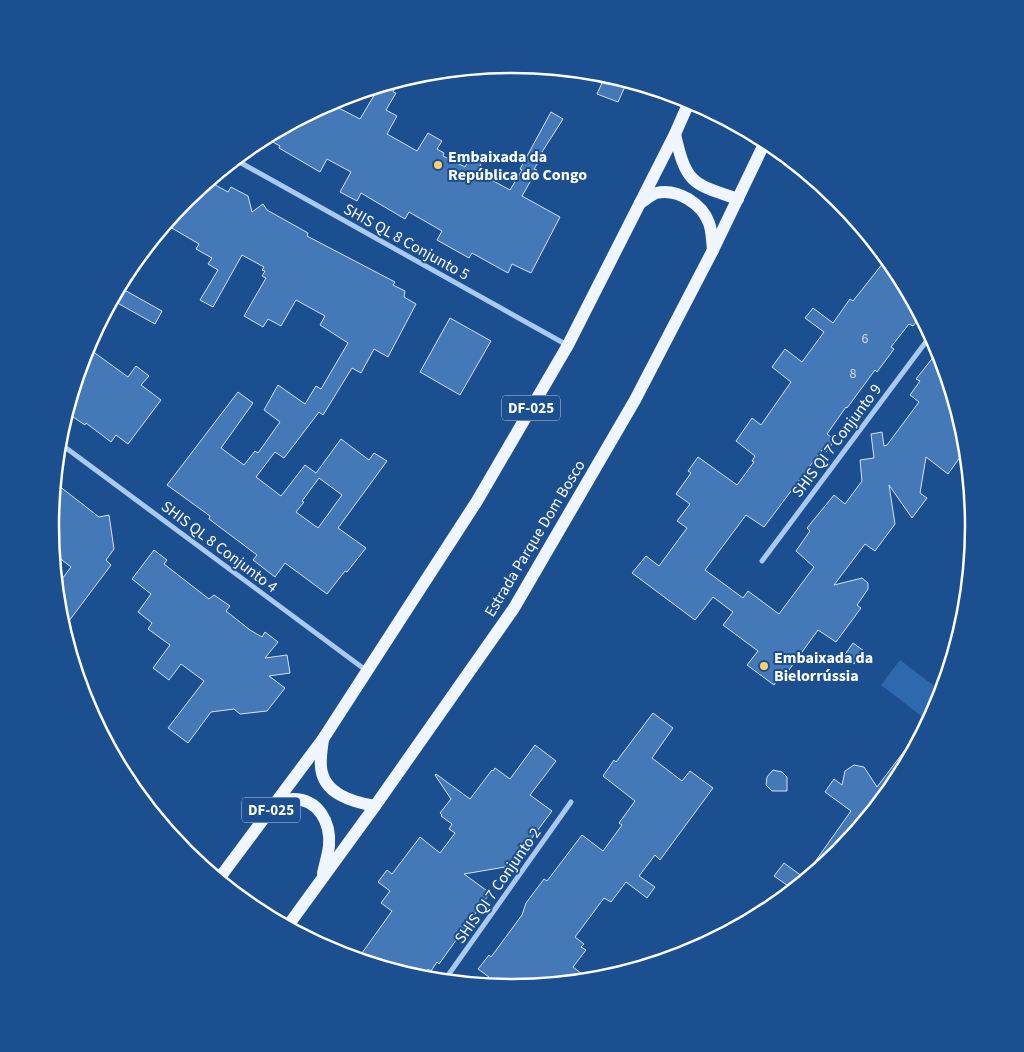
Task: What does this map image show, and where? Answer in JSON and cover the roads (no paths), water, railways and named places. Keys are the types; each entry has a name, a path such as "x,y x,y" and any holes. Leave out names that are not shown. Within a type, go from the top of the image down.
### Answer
{"main road":[{"name":"DF-025","path":"222,874 322,739 477,501 568,345 687,108"},
{"path":"675,134 681,160 686,171 696,183 738,199"},
{"name":"Estrada Parque Dom Bosco","path":"291,922 514,608 635,400 713,250 762,148"},
{"path":"639,204 655,193 670,192 694,203 704,212 710,225 713,250"},
{"path":"322,739 322,776 328,785 338,794 352,802 374,806"},
{"path":"274,804 292,799 307,801 317,808 326,820 329,832 329,847 321,880"}],"street":[{"name":"SHIS QL 8 Conjunto 5","path":"241,163 568,345"},
{"name":"SHIS QI 7 Conjunto 9","path":"762,561 926,342"},
{"name":"SHIS QL 8 Conjunto 4","path":"66,448 368,671"},
{"name":"SHIS QI 7 Conjunto 2","path":"449,974 571,802"}],"place":[{"name":"Embaixada da República do Congo","path":"438,165"},
{"name":"Embaixada da Bielorrússia","path":"764,666"}]}
